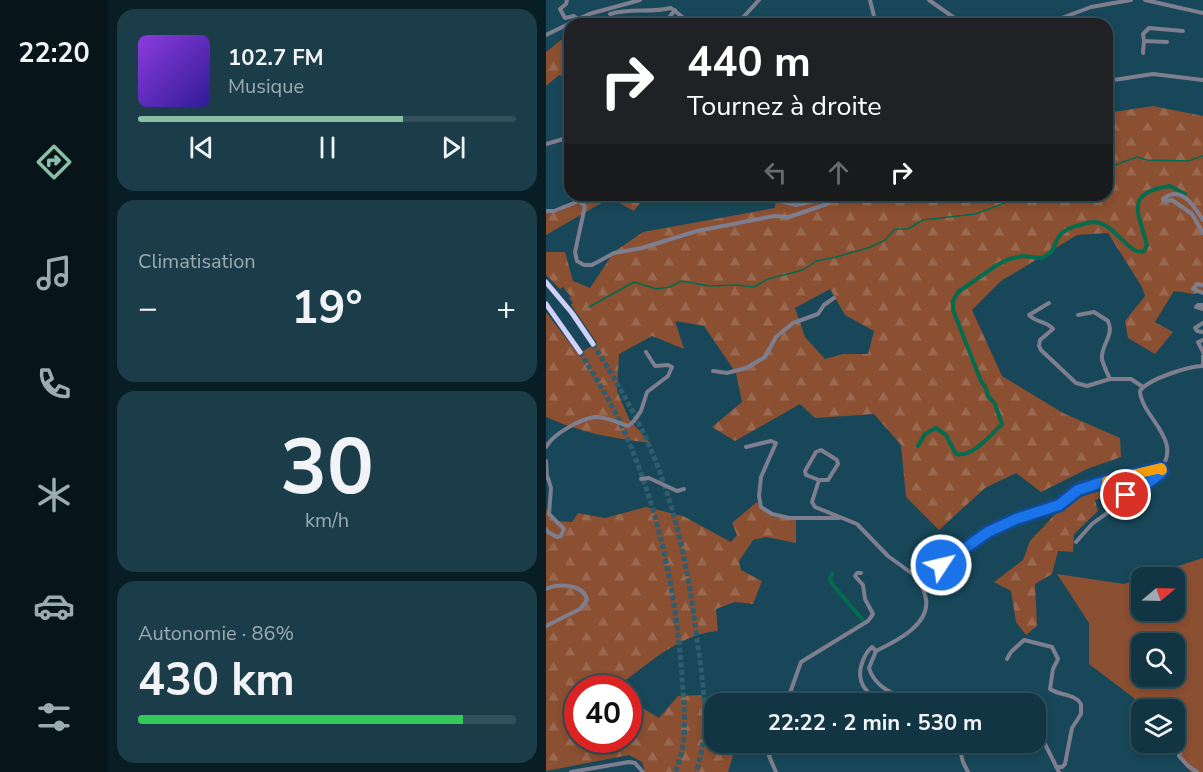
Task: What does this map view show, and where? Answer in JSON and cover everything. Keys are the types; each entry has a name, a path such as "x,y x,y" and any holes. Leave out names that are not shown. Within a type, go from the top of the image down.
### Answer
{"highway":[{"path":"546,282 572,313 593,344"},
{"path":"546,304 580,352"}],"street":[{"path":"565,18 560,9 567,0"},
{"path":"581,18 604,9 640,0"},
{"path":"742,18 759,0"},
{"path":"870,0 874,18"},
{"path":"929,0 954,18"},
{"path":"1062,18 1091,7 1131,0"},
{"path":"1145,0 1203,14"},
{"path":"610,14 627,10 661,12 671,8 684,18"},
{"path":"668,18 675,10"},
{"path":"546,35 564,26"},
{"path":"1143,53 1143,34 1149,28 1184,31"},
{"path":"1144,41 1167,42"},
{"path":"1113,80 1153,74 1203,80"},
{"path":"546,144 564,139"},
{"path":"1203,220 1185,197 1176,194 1168,195 1163,199 1172,200 1192,214 1203,233"},
{"path":"546,211 554,211 579,201 585,206 575,252 577,261 584,265 592,265 614,253 642,248 686,234 743,221 774,216 789,217 830,201"},
{"path":"780,201 796,205 810,201"},
{"path":"1203,285 1197,284 1193,289 1203,293"},
{"path":"713,370 727,373 746,368 765,357 776,337 793,323 818,314 824,305 834,298"},
{"path":"1049,303 1029,315 1038,322 1050,325 1053,329 1040,340 1039,346 1076,383 1087,386 1110,378 1131,379 1143,387"},
{"path":"1078,315 1094,312 1108,321 1111,332 1102,359 1110,378"},
{"path":"1203,323 1195,330 1203,332"},
{"path":"1076,542 1092,524 1114,508 1126,495 1144,486 1162,472 1161,468 1165,459 1164,440 1158,425 1142,400 1140,391 1157,379 1203,366 1203,354 1198,343 1203,340"},
{"path":"546,447 553,437 569,427 595,417 628,426 634,421 641,411 647,392 668,376 672,367 668,364 655,366 646,352"},
{"path":"746,447 771,441 776,442 759,484 759,502 764,510 789,518 843,519"},
{"path":"820,450 837,460 838,464 828,480 819,480 806,475 805,471 816,452 820,450"},
{"path":"546,461 547,478 551,488 549,514 564,529 564,532 557,537 546,529"},
{"path":"892,693 875,681 869,668 876,651 909,632 921,620 926,602 921,580 925,572 941,565 988,532 1010,521 1059,505 1082,488 1161,468"},
{"path":"641,479 650,478 677,491 684,489"},
{"path":"819,480 812,502 815,507 857,524 888,556 921,580"},
{"path":"790,693 801,663 868,621 873,614 865,599 863,585 855,576 861,573"},
{"path":"546,589 559,585 571,587 582,590 587,598 586,603 580,609 546,626"},
{"path":"1007,660 1011,652 1024,640 1052,647 1058,659 1053,669 1050,689 1075,697 1081,704 1081,714 1072,728 1065,764 1062,767 1057,770 1046,747"},
{"path":"868,693 863,689 859,677 860,667 868,650 872,647 876,651"},
{"path":"771,753 769,756 776,772"},
{"path":"961,753 968,772"},
{"path":"1180,753 1179,756 1188,766 1197,772"},
{"path":"571,772 628,762 635,763 643,772"}],"green space":[{"path":"561,40 564,41 564,77 559,75 546,86 546,52"},
{"path":"1153,106 1203,116 1203,292 1194,294 1174,291 1155,322 1173,332 1155,354 1128,338 1125,321 1145,296 1142,287 1108,233 1077,235 1001,281 972,310 1002,376 1063,413 1120,438 1121,457 1087,469 1041,492 1016,473 985,488 939,530 906,497 901,445 874,414 815,418 800,404 735,441 712,427 742,402 736,373 704,326 675,321 684,349 652,336 619,354 617,391 629,419 650,443 597,434 546,417 546,312 578,354 597,343 571,305 573,303 569,298 571,297 563,287 560,289 546,275 546,252 565,252 573,281 590,288 614,252 643,232 775,208 776,201 1113,201 1113,112","holes":["830,289 845,315 874,331 868,354 843,354 825,359 805,337 795,308"]},
{"path":"577,201 605,201 546,235 546,213 558,212"},
{"path":"616,201 642,201 634,211"},
{"path":"1153,475 1139,486 1123,488 1095,500 1098,511 1074,534 1073,552 1058,551 1052,574 1035,584 1037,626 1026,635 1016,622 1011,591 994,582 1023,560 1030,541 1062,507 1081,492 1115,482"},
{"path":"757,502 773,517 796,519 796,543 766,537 753,540 739,561 741,570 762,581 753,604 735,602 716,609 718,631 680,642 633,675 564,675 564,753 642,753 642,708 659,718 678,696 701,695 704,700 704,753 734,753 728,772 645,772 642,762 629,755 546,771 546,509 553,521 572,522 578,513 605,518 646,507 683,516 731,542 737,535 732,523"},
{"path":"1203,558 1203,772 1191,772 1176,753 1185,753 1185,699 1135,699 1089,664 1089,623 1057,574 1124,584 1131,582 1131,621 1185,621 1185,567 1175,567"}],"waterway":[{"path":"1113,166 1137,157 1147,160 1188,161 1203,156"},
{"path":"918,446 925,434 936,428 946,435 956,454 968,453 981,445 1002,424 995,404 988,396 981,381 953,310 953,301 958,292 1009,259 1023,256 1042,258 1052,251 1062,233 1088,223 1102,224 1133,249 1138,252 1144,251 1147,245 1138,214 1140,199 1155,189 1170,186 1185,194"},
{"path":"589,307 634,282 656,289 670,287 681,281 710,286 754,287 768,279 803,270 816,261 871,247 885,240 895,229 908,229 923,220 975,214 1011,201"},
{"path":"832,574 830,579 833,585 862,619"}],"tunnel":[{"path":"593,344 625,397 652,452 669,499 682,547 704,694 703,741 696,772"},
{"path":"580,352 613,408 631,447 643,478 662,543 675,610 684,701 684,737 675,772"}],"slow traffic":[{"path":"1107,481 1161,468 1162,470"}],"route":[{"path":"941,565 988,532 1016,519 1059,505 1082,488 1161,468 1162,472 1144,486 1126,495"}]}
